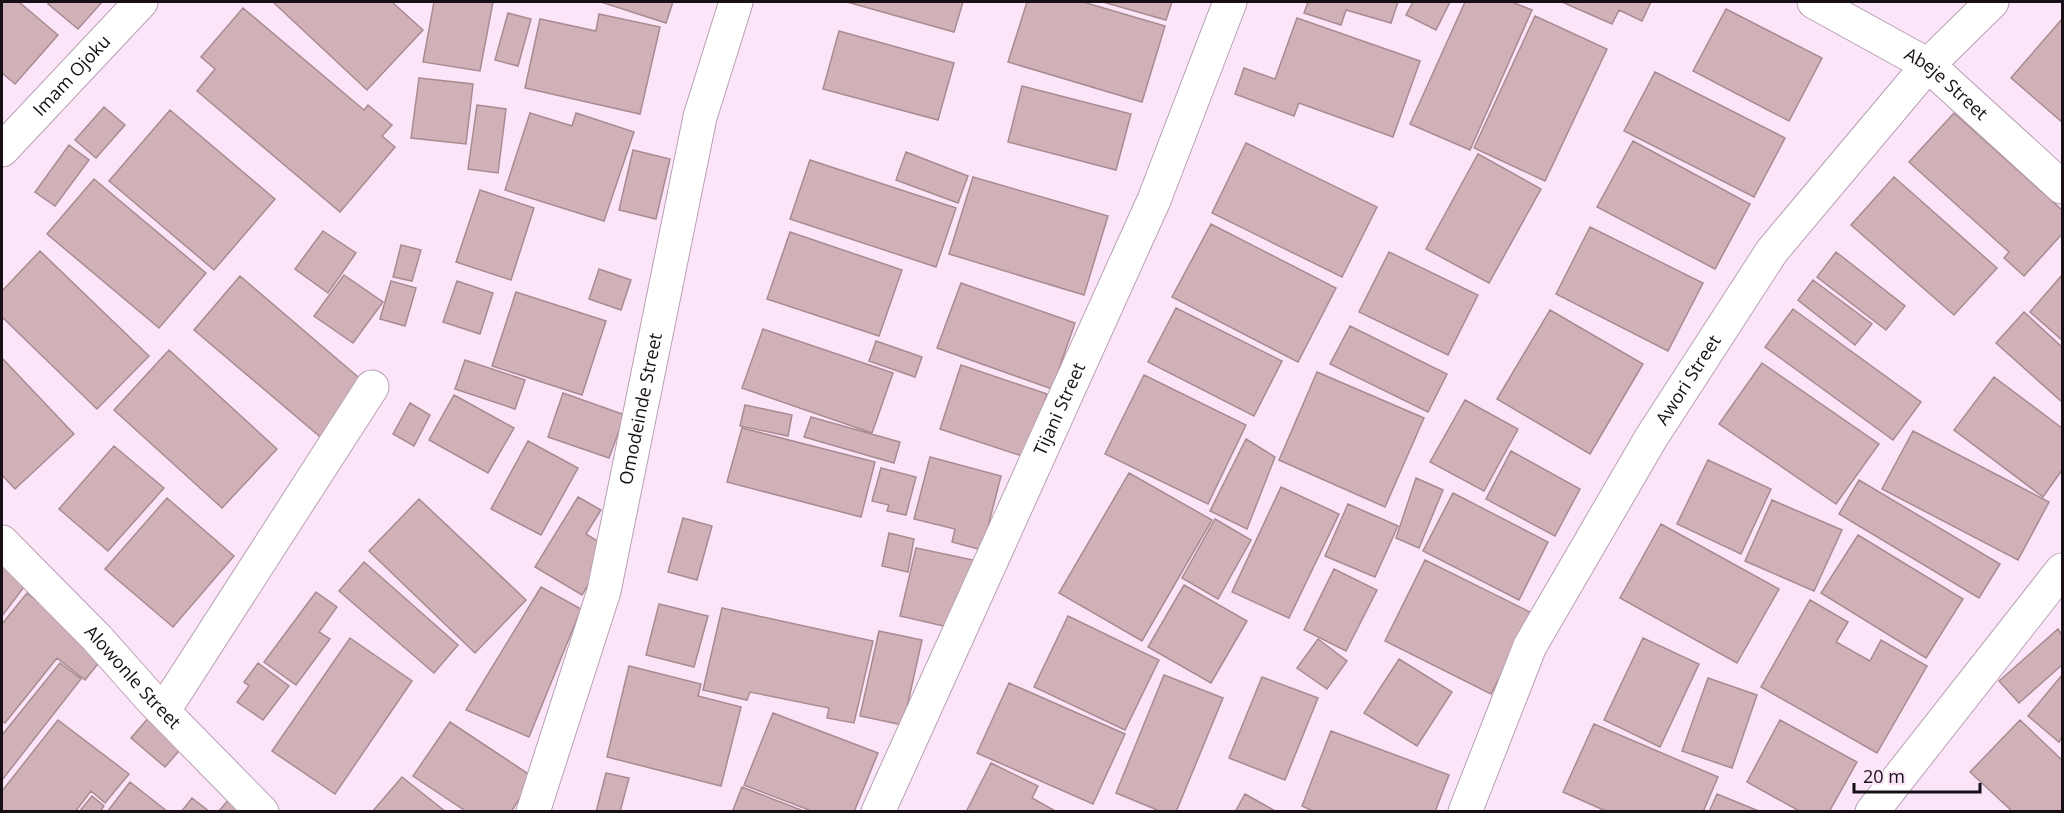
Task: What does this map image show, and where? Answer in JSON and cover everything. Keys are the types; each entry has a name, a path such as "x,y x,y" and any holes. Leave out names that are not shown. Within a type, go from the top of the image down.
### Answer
{"street":[{"name":"Imam Ojoku","path":"2,150 141,2"},
{"name":"Omodeinde Street","path":"533,812 604,591 700,117 736,2"},
{"name":"Tijani Street","path":"878,812 1154,200 1230,2"},
{"name":"Abeje Street","path":"1814,2 1928,65 2062,187"},
{"name":"Awori Street","path":"1465,812 1530,646 1651,438 1772,251 1928,65 1992,2"},
{"path":"164,710 372,387"},
{"name":"Alowonle Street","path":"2,542 97,638 262,812"},
{"path":"1872,812 2062,570"}],"building":[{"path":"2,2 19,2 58,35 15,84 2,73"},
{"path":"50,2 102,2 78,29 48,4"},
{"path":"273,2 392,2 423,30 367,90"},
{"path":"434,2 493,2 480,71 423,62"},
{"path":"601,2 673,2 666,23"},
{"path":"847,2 963,2 954,32"},
{"path":"1027,2 1083,2 1165,26 1142,102 1008,62"},
{"path":"1103,2 1172,2 1166,20"},
{"path":"1308,2 1398,2 1391,23 1346,10 1341,25 1304,13"},
{"path":"1413,2 1450,2 1436,30 1406,15"},
{"path":"1465,2 1512,2 1532,10 1470,150 1410,124"},
{"path":"1562,2 1651,2 1642,21 1619,10 1612,24"},
{"path":"243,8 364,110 368,105 392,125 382,136 395,147 340,212 197,91 215,69 201,57"},
{"path":"1726,9 1822,58 1789,121 1693,71"},
{"path":"508,13 531,19 518,66 495,60"},
{"path":"599,14 660,27 640,114 525,88 540,19 596,31"},
{"path":"1535,16 1607,49 1545,181 1474,148"},
{"path":"1297,18 1420,61 1393,137 1299,103 1294,116 1235,94 1244,68 1275,79"},
{"path":"2062,19 2062,122 2011,78"},
{"path":"839,31 954,63 938,120 823,89"},
{"path":"1655,72 1785,138 1754,197 1624,131"},
{"path":"419,78 473,84 466,144 411,138"},
{"path":"1022,86 1131,114 1116,170 1008,142"},
{"path":"477,105 506,109 498,173 468,169"},
{"path":"104,107 125,125 96,158 75,140"},
{"path":"170,110 275,199 214,270 109,181"},
{"path":"530,113 572,126 576,113 634,132 604,221 505,190"},
{"path":"1954,113 2062,210 2062,234 2024,276 2004,258 2009,252 1909,162"},
{"path":"1633,141 1750,204 1715,269 1597,207"},
{"path":"1246,143 1377,207 1342,277 1212,213"},
{"path":"69,145 89,160 55,206 35,192"},
{"path":"633,150 670,159 656,219 619,210"},
{"path":"906,152 968,176 958,203 896,180"},
{"path":"1478,154 1541,189 1489,283 1426,249"},
{"path":"810,160 956,208 936,267 790,219"},
{"path":"973,177 1108,216 1084,295 949,254"},
{"path":"1894,177 1997,268 1954,315 1851,225"},
{"path":"94,179 206,273 159,328 47,234"},
{"path":"480,190 534,208 511,280 456,262"},
{"path":"1211,224 1336,288 1298,362 1172,297"},
{"path":"1590,227 1703,283 1668,351 1556,294"},
{"path":"323,231 356,253 328,293 295,269"},
{"path":"790,232 902,270 879,336 767,299"},
{"path":"401,245 421,250 412,281 393,277"},
{"path":"40,251 149,356 97,409 2,317 2,291"},
{"path":"1389,252 1478,295 1448,355 1359,312"},
{"path":"1836,252 1905,306 1886,330 1817,277"},
{"path":"599,269 631,280 621,310 589,299"},
{"path":"344,275 383,302 353,343 314,316"},
{"path":"2062,275 2062,340 2030,312"},
{"path":"240,276 371,388 325,441 194,330"},
{"path":"1813,280 1872,324 1855,345 1798,300"},
{"path":"391,281 416,288 405,326 380,319"},
{"path":"457,281 493,293 480,334 443,322"},
{"path":"961,283 1075,323 1052,389 937,348"},
{"path":"516,292 606,321 582,395 492,366"},
{"path":"1176,308 1282,361 1254,416 1148,362"},
{"path":"1793,309 1921,402 1893,440 1765,347"},
{"path":"1550,310 1643,364 1590,454 1497,399"},
{"path":"2024,312 2062,347 2062,402 1996,343"},
{"path":"1350,326 1447,374 1428,412 1330,364"},
{"path":"763,329 893,373 872,433 742,388"},
{"path":"876,341 922,357 915,377 869,361"},
{"path":"169,350 277,449 222,508 114,410"},
{"path":"2,358 74,434 15,489 2,475"},
{"path":"465,360 525,380 515,409 455,389"},
{"path":"1762,363 1879,444 1836,504 1719,424"},
{"path":"961,365 1047,394 1025,457 940,429"},
{"path":"1317,372 1424,418 1385,507 1279,460"},
{"path":"1144,375 1246,425 1208,504 1105,454"},
{"path":"1994,377 2062,428 2062,470 2043,497 1954,430"},
{"path":"563,393 625,415 609,458 548,437"},
{"path":"454,395 514,428 488,473 429,440"},
{"path":"1465,400 1518,429 1484,491 1430,462"},
{"path":"410,403 430,415 414,446 393,434"},
{"path":"745,405 792,415 788,436 740,426"},
{"path":"811,417 900,442 894,463 804,437"},
{"path":"742,428 875,462 861,517 727,482"},
{"path":"1913,431 2049,502 2018,560 1882,489"},
{"path":"1246,439 1275,457 1247,529 1210,511"},
{"path":"528,441 578,468 541,535 491,509"},
{"path":"114,446 164,488 108,551 59,509"},
{"path":"1511,451 1580,489 1555,536 1486,499"},
{"path":"930,457 1001,476 982,550 952,542 955,529 914,519"},
{"path":"1708,460 1771,489 1741,554 1677,524"},
{"path":"881,468 916,477 906,515 887,511 889,505 872,501"},
{"path":"1129,473 1212,520 1142,641 1059,593"},
{"path":"1416,478 1443,490 1419,548 1396,538"},
{"path":"1859,480 2000,564 1979,598 1839,514"},
{"path":"1281,487 1339,514 1289,618 1232,592"},
{"path":"1453,493 1548,542 1519,600 1423,551"},
{"path":"578,497 601,510 586,534 610,549 582,595 535,567"},
{"path":"167,498 234,556 173,627 105,569"},
{"path":"419,499 526,600 475,653 369,551"},
{"path":"1772,500 1842,530 1814,591 1745,561"},
{"path":"1348,504 1398,526 1375,577 1325,556"},
{"path":"683,518 712,526 697,580 668,572"},
{"path":"1215,519 1251,540 1218,599 1182,578"},
{"path":"1661,524 1779,589 1737,663 1620,598"},
{"path":"889,533 914,539 908,572 882,566"},
{"path":"1858,535 1963,599 1926,658 1821,593"},
{"path":"916,548 973,560 957,629 900,616"},
{"path":"1425,560 1532,613 1491,694 1385,641"},
{"path":"364,562 458,645 434,673 339,591"},
{"path":"2,563 27,583 2,616"},
{"path":"1334,569 1377,590 1346,651 1304,630"},
{"path":"1184,585 1247,621 1211,683 1148,647"},
{"path":"541,587 581,609 529,737 466,710"},
{"path":"316,592 337,607 319,632 330,639 296,685 264,662"},
{"path":"27,593 105,655 85,680 57,658 5,723 2,721 2,624"},
{"path":"1810,600 1848,622 1836,642 1870,661 1881,640 1927,666 1877,753 1761,687"},
{"path":"659,604 708,616 694,667 646,655"},
{"path":"722,608 873,641 854,723 827,718 829,708 750,692 747,700 703,690"},
{"path":"1068,616 1159,660 1125,730 1034,687"},
{"path":"2058,629 2062,635 2062,665 2019,703 1999,681"},
{"path":"879,631 922,640 903,725 860,716"},
{"path":"350,638 412,681 335,794 272,751"},
{"path":"1643,638 1699,664 1660,747 1604,720"},
{"path":"1318,639 1347,661 1327,689 1297,668"},
{"path":"1399,659 1452,692 1417,746 1364,713"},
{"path":"60,663 81,679 2,780 2,735"},
{"path":"258,663 289,686 263,720 237,702 249,686 244,682"},
{"path":"629,666 701,684 698,696 741,707 721,786 607,757"},
{"path":"1164,675 1223,698 1176,812 1162,812 1116,793"},
{"path":"2062,675 2062,737 2059,742 2028,716"},
{"path":"1262,677 1318,698 1285,780 1229,758"},
{"path":"1708,678 1757,695 1732,768 1682,751"},
{"path":"1009,683 1125,734 1093,804 977,753"},
{"path":"773,713 878,753 854,812 814,812 744,785"},
{"path":"150,716 184,745 165,767 131,738"},
{"path":"58,720 129,774 105,803 91,791 75,812 2,812 2,791"},
{"path":"1780,720 1857,762 1829,812 1801,812 1747,782"},
{"path":"2020,720 2062,760 2062,812 2013,812 1970,772"},
{"path":"450,722 533,777 511,812 467,812 413,776"},
{"path":"1594,724 1718,777 1703,812 1608,812 1563,792"},
{"path":"1331,731 1449,775 1435,812 1315,812 1302,806"},
{"path":"991,763 1038,786 1032,798 1057,812 966,812"},
{"path":"606,773 629,778 620,812 596,812"},
{"path":"402,777 446,812 372,812"},
{"path":"130,782 168,812 107,812"},
{"path":"742,787 806,812 736,812 733,810"},
{"path":"1245,794 1277,812 1235,812"},
{"path":"1717,794 1761,812 1709,812"},
{"path":"92,796 104,806 100,812 79,812"},
{"path":"192,798 210,812 181,812"},
{"path":"230,798 247,812 218,812"}]}
